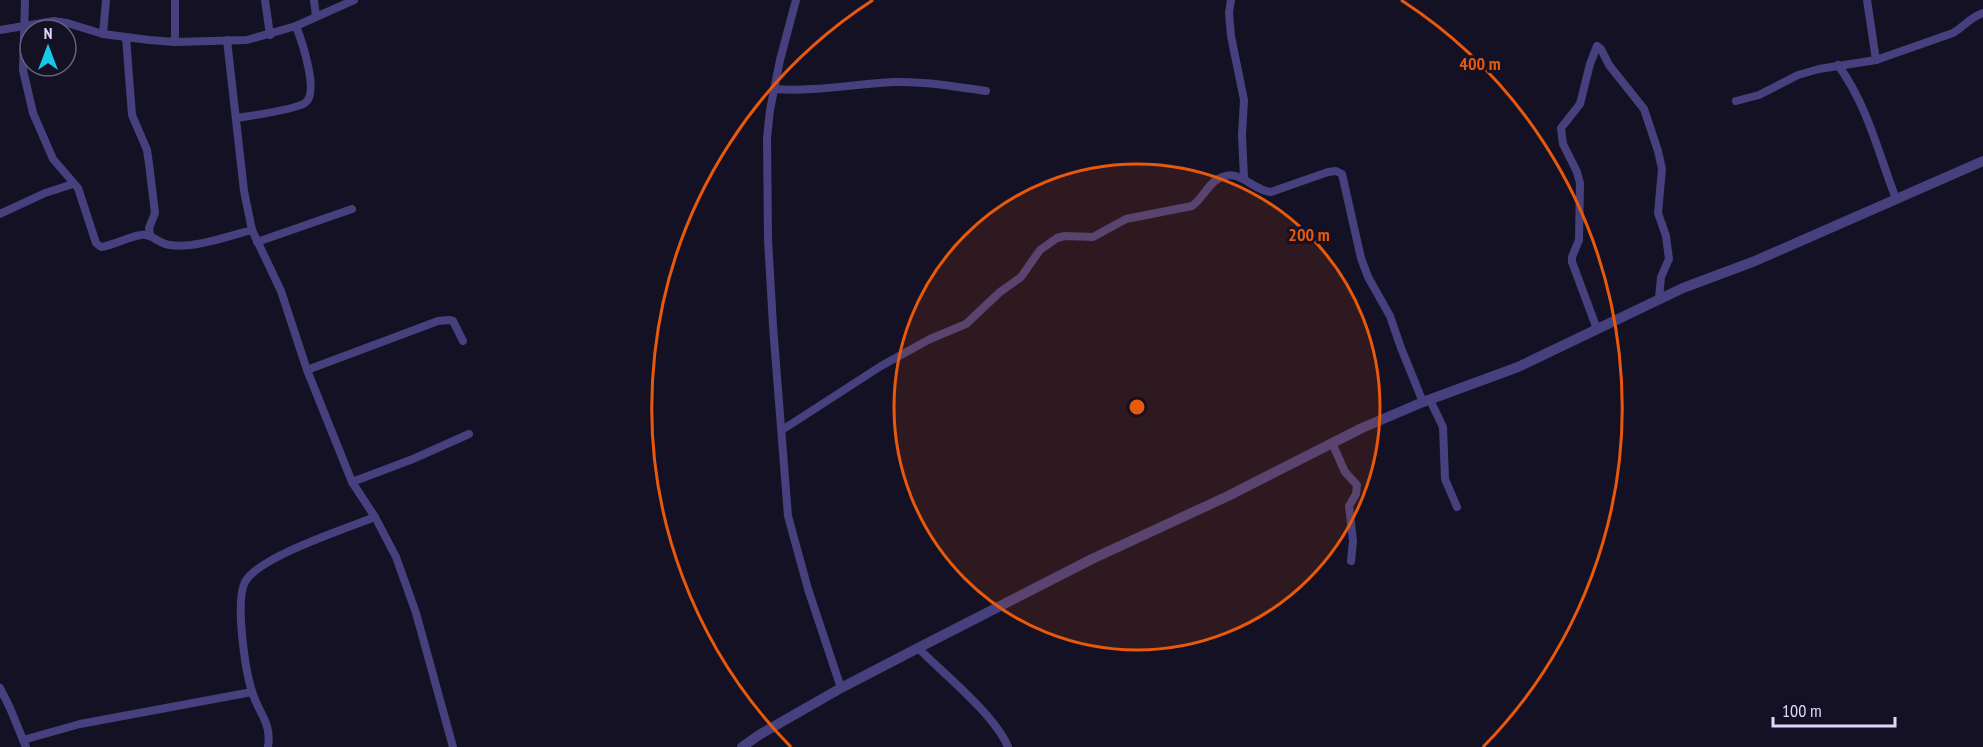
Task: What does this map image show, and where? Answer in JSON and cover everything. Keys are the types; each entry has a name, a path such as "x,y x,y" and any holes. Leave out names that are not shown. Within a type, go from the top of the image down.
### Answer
{"street":[{"path":"25,0 26,18"},
{"path":"103,34 106,0"},
{"path":"175,0 175,42"},
{"path":"265,0 270,35"},
{"path":"314,0 316,16"},
{"path":"78,26 126,38 175,42 247,40 296,26 354,0"},
{"path":"796,0 774,89 767,138 768,239 788,516 808,589 841,688"},
{"path":"1231,0 1229,13 1231,36 1245,100 1242,135 1244,178"},
{"path":"1867,0 1876,60"},
{"path":"1737,101 1759,95 1798,75 1838,65 1876,60 1953,33 1961,29 1972,16 1983,13"},
{"path":"236,118 298,105 308,100 311,87 310,77 296,26"},
{"path":"0,30 18,28"},
{"path":"126,38 132,115 147,150 149,164 154,207 149,228 150,235"},
{"path":"227,40 244,191 252,230 281,291 307,370 352,482 375,517 396,557 416,613 453,747"},
{"path":"1597,329 1572,262 1579,240 1580,183 1561,136 1564,124 1580,104 1597,46 1600,47 1610,65 1644,109 1662,168 1658,213 1666,236 1669,259 1661,277 1659,298"},
{"path":"1838,65 1847,77 1865,117 1896,199"},
{"path":"25,78 33,113 53,159 78,188 99,246 106,246 140,235 150,235 162,243 176,246 252,230"},
{"path":"774,89 804,91 892,82 922,82 986,91"},
{"path":"742,747 841,688 918,648 1092,559 1228,496 1362,428 1518,367 1659,298 1755,261 1983,161"},
{"path":"782,430 880,366 930,339 966,324 1000,292 1021,277 1040,250 1057,238 1093,237 1126,219 1192,206 1199,201 1213,182 1221,177 1244,178 1261,190 1271,192 1336,171 1342,174 1361,258 1368,277 1390,316 1401,348 1427,401 1443,427 1445,479 1456,507"},
{"path":"0,214 45,193 73,184"},
{"path":"257,242 352,209"},
{"path":"307,370 438,321 453,321 463,341"},
{"path":"352,482 413,459 469,434"},
{"path":"1332,443 1345,472 1357,487 1349,506 1353,541 1350,561"},
{"path":"268,747 267,724 252,693 243,631 242,592 246,580 269,563 294,549 375,517"},
{"path":"918,648 984,712 1002,735 1008,747"},
{"path":"0,688 24,743 80,724 252,693"}]}
